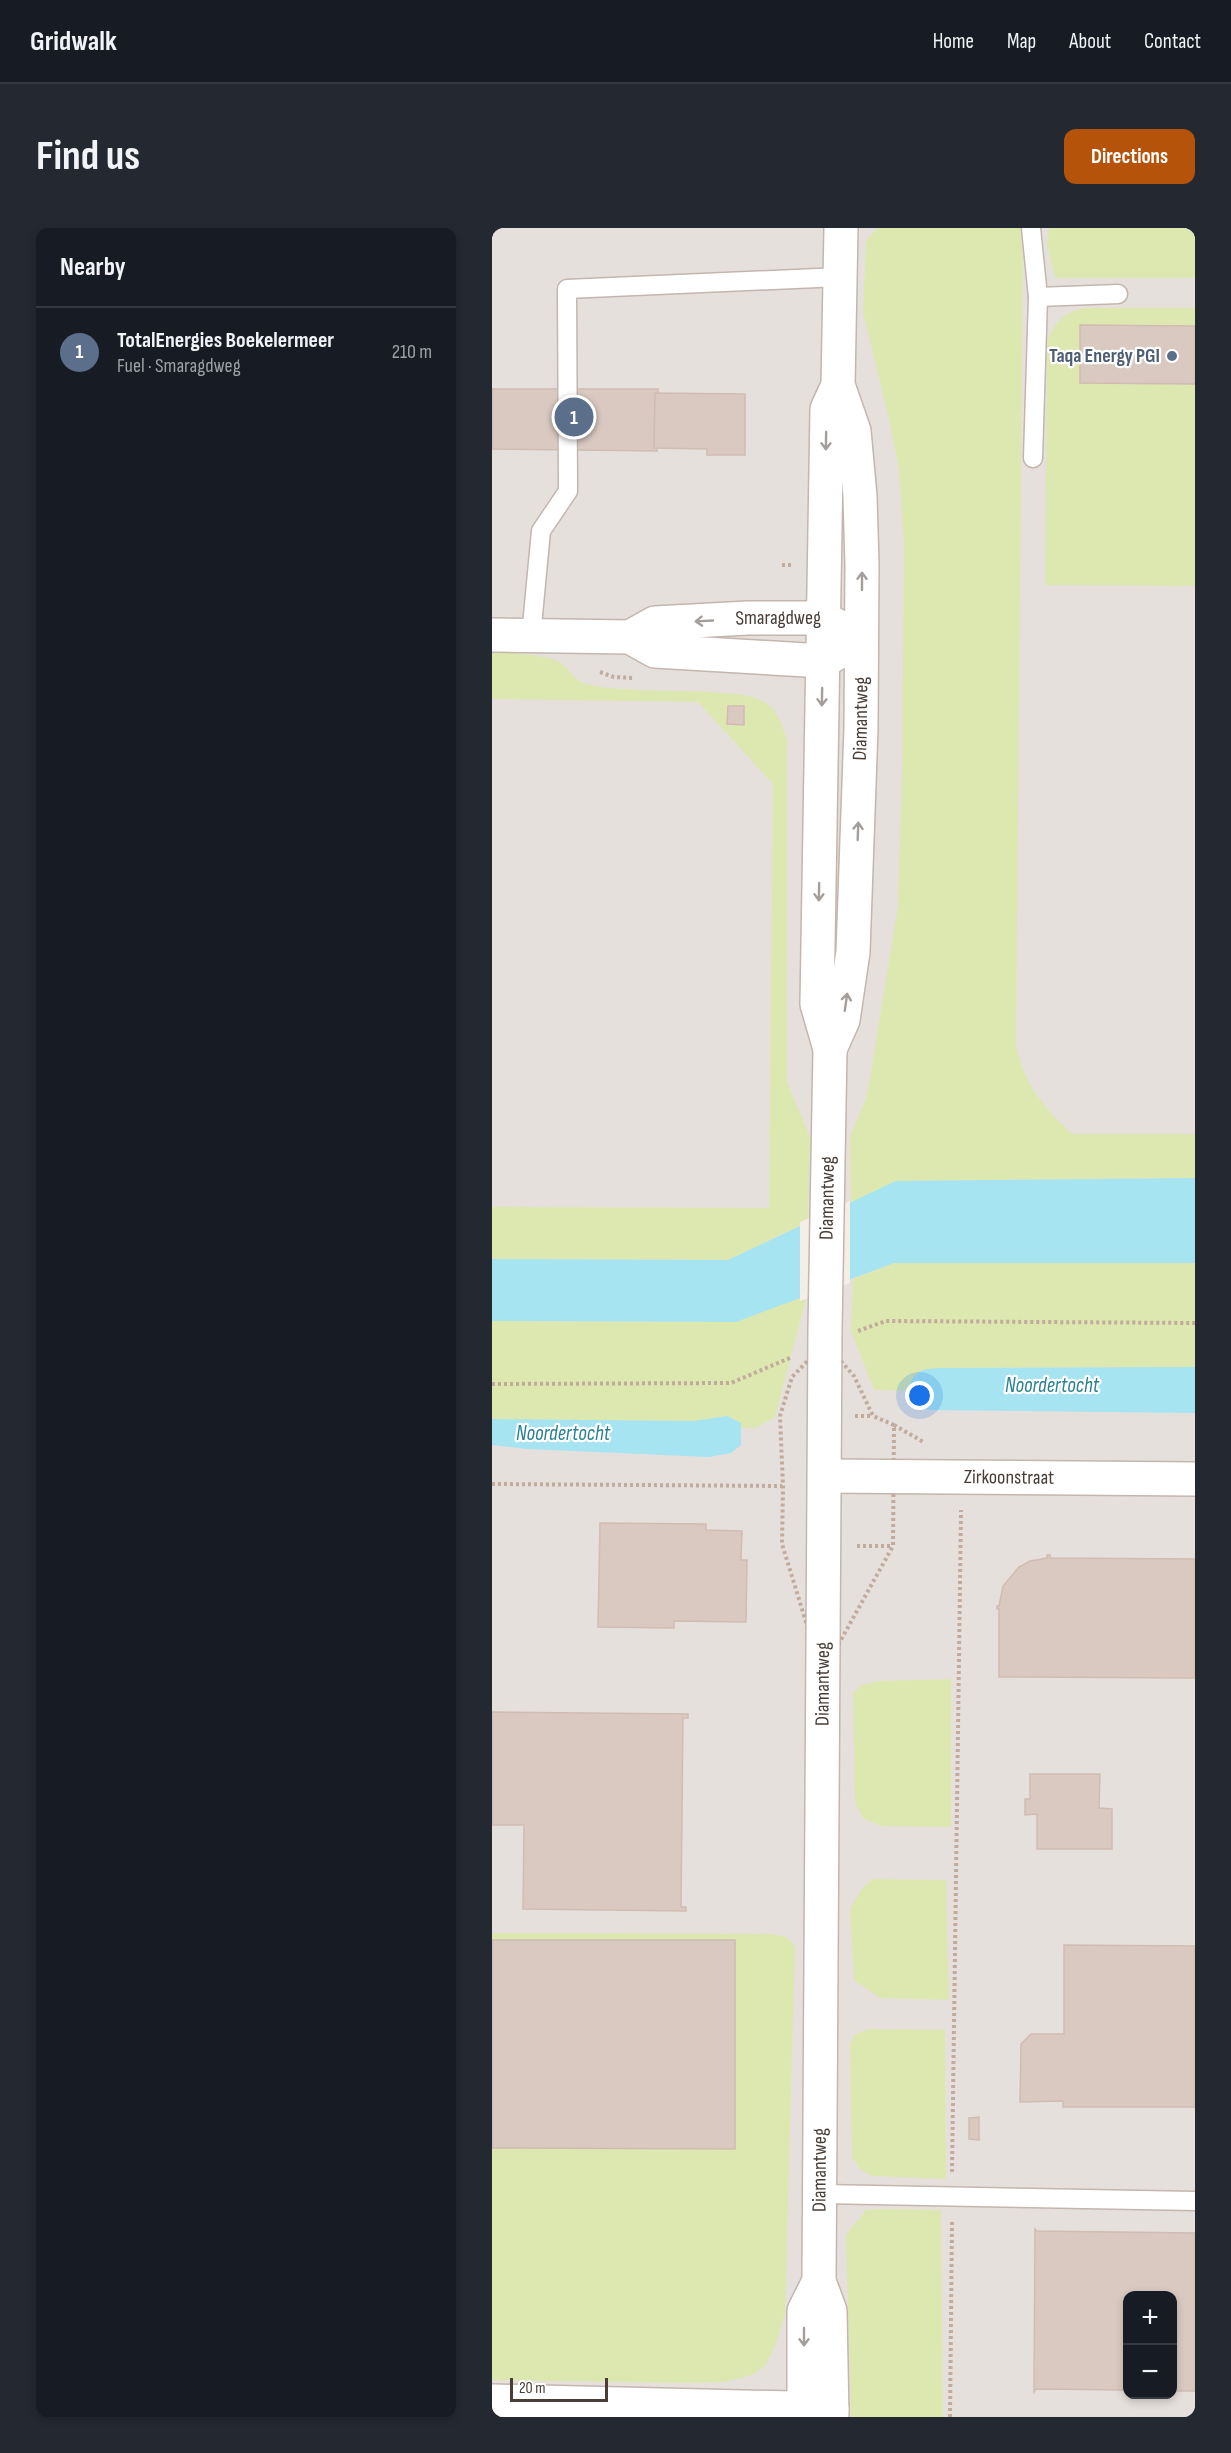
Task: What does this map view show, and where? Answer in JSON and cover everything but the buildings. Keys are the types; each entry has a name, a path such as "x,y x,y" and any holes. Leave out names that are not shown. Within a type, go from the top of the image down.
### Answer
{"street":[{"name":"Diamantweg","path":"830,1049 843,1020 853,952 862,639 860,496 854,430 838,385 841,228"},
{"name":"Diamantweg","path":"818,2413 830,2311 819,2282 825,1329 830,1049 817,1004 827,409 838,385"},
{"name":"Smaragdweg","path":"630,637 655,623 755,618 822,618 862,639"},
{"name":"Smaragdweg","path":"492,635 630,637 655,651 823,661 862,639"},
{"name":"Zirkoonstraat","path":"825,1476 1195,1479"},
{"path":"492,2401 818,2413"}],"lane":[{"path":"1031,228 1038,297 1033,458"},
{"path":"531,636 541,531 568,491 567,289 840,277"},
{"path":"1038,297 1118,294"},
{"path":"821,2194 1195,2201"}],"path":[{"path":"950,2417 961,1476"},
{"path":"492,1484 783,1486"}],"shaded area":[{"path":"492,228 1195,228 1195,2417 492,2417"}],"green space":[{"path":"876,228 1021,228 1023,258 1016,1044 1024,1071 1036,1094 1072,1134 1195,1134 1195,1178 896,1181 851,1203 850,1137 867,1095 898,906 902,774 904,543 899,470 863,312 866,241"},
{"path":"1049,228 1195,228 1195,278 1055,278 1047,245"},
{"path":"1084,308 1195,308 1195,586 1045,585 1047,343 1052,330 1060,320"},
{"path":"492,652 556,660 577,679 590,685 749,696 769,705 781,724 787,740 787,1082 810,1137 808,1222 728,1260 492,1259 492,1207 769,1208 773,784 698,702 492,699"},
{"path":"894,1263 1195,1263 1195,1367 940,1368 916,1375 910,1391 874,1390 851,1331 853,1279"},
{"path":"807,1295 775,1417 756,1428 741,1428 741,1423 727,1416 695,1421 492,1419 492,1321 736,1322"},
{"path":"951,1679 951,1827 881,1826 863,1818 855,1803 853,1693 862,1685 878,1681"},
{"path":"873,1879 946,1880 949,2000 880,1998 854,1980 850,1909 862,1888"},
{"path":"492,1933 770,1934 787,1937 795,1947 785,2314 776,2344 766,2365 752,2375 726,2382 683,2383 492,2380"},
{"path":"868,2029 945,2030 946,2179 872,2176 861,2170 852,2158 850,2044 854,2035"},
{"path":"866,2210 941,2210 943,2417 851,2417 846,2235"}],"water":[{"path":"1195,1178 1195,1263 894,1263 736,1322 492,1321 492,1259 728,1260 896,1181"},
{"name":"Noordertocht","path":"1195,1367 1195,1413 930,1410 917,1404 910,1393 911,1381 915,1375 928,1369"},
{"name":"Noordertocht","path":"727,1416 741,1423 741,1445 731,1453 709,1457 527,1449 492,1445 492,1419 694,1421"}],"pier":[{"path":"850,1201 850,1283 800,1301 800,1222"}],"place":[{"name":"Taqa Energy PGI","path":"1172,356"},
{"name":"TotalEnergies Boekelermeer","path":"574,417"}]}
